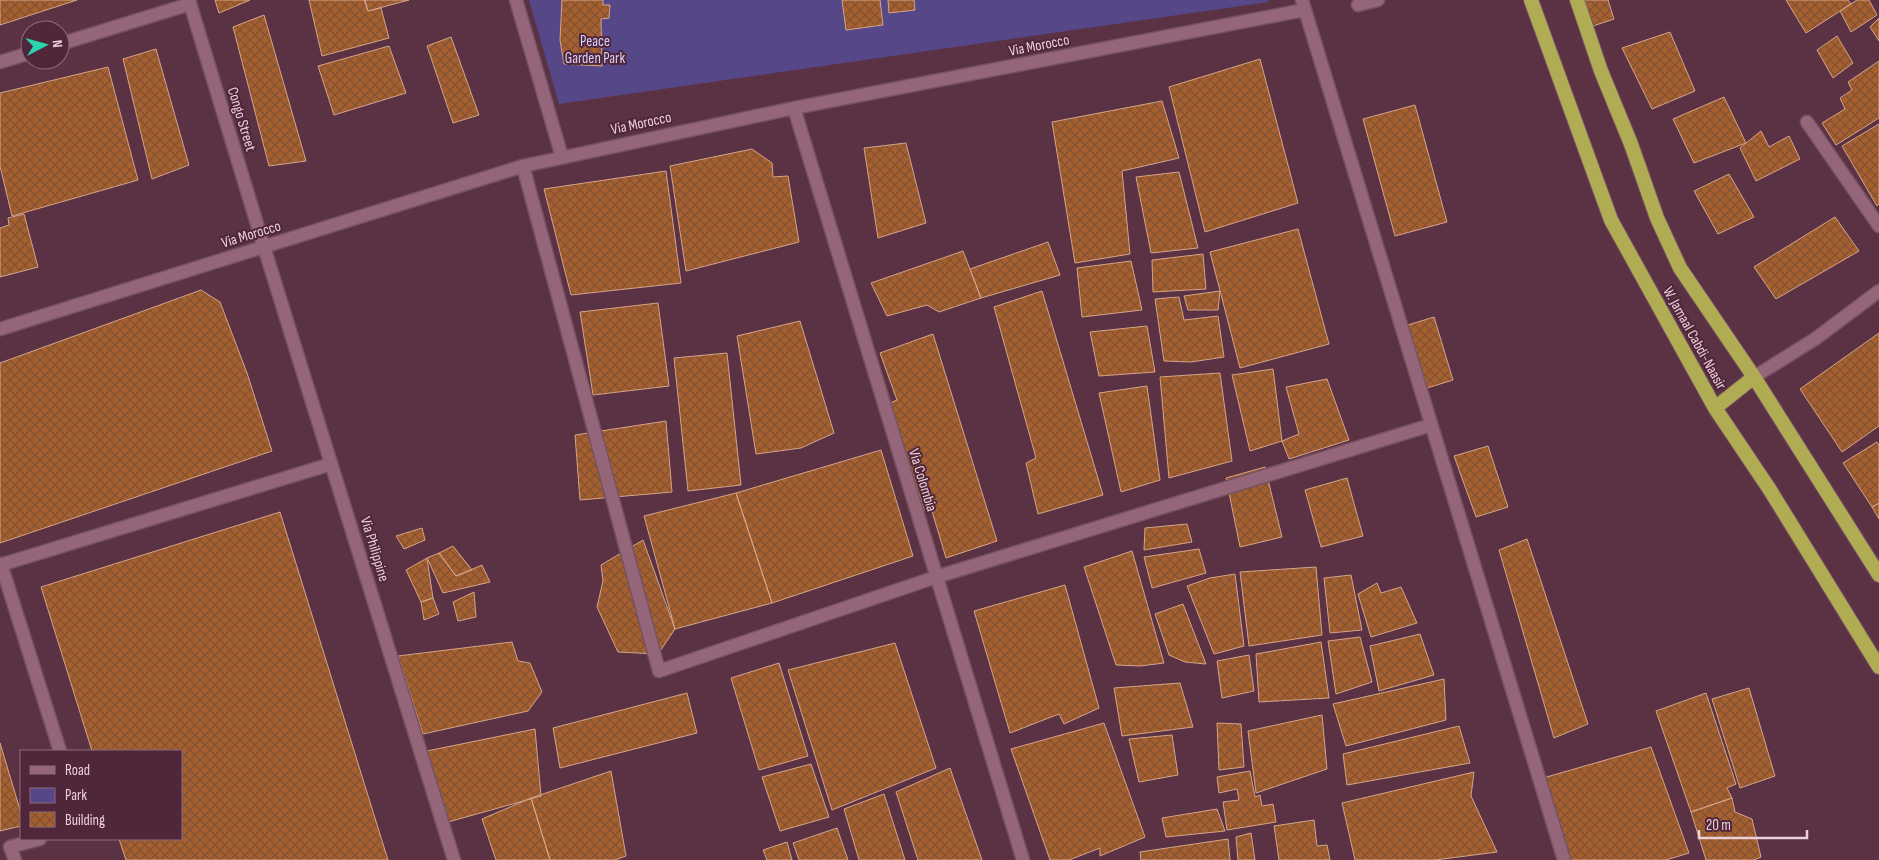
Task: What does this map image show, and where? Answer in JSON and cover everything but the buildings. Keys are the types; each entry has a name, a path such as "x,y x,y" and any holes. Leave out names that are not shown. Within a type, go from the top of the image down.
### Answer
{"highway":[{"name":"W. Jamaal Cabdi-Naasir","path":"1531,0 1611,220 1716,408 1770,490 1879,667"},
{"name":"W. Jamaal Cabdi-Naasir","path":"1578,0 1601,71 1657,218 1680,268 1754,377 1879,575"},
{"path":"1716,408 1754,377"}],"street":[{"path":"516,0 562,157"},
{"path":"1358,5 1378,0"},
{"path":"70,41 189,2"},
{"name":"Congo Street","path":"189,2 264,247"},
{"path":"1303,5 1564,860"},
{"name":"Via Morocco","path":"0,329 523,166 794,108 1303,5"},
{"path":"0,62 20,56"},
{"name":"Via Colombia","path":"794,108 1023,860"},
{"path":"1807,122 1879,226"},
{"path":"523,166 659,671 936,577 1431,425"},
{"name":"Via Philippine","path":"264,247 454,860"},
{"path":"1754,377 1815,339 1879,291"},
{"path":"60,750 1,564 331,464"},
{"path":"15,860 5,849 36,840"}],"green space":[{"name":"Peace Garden Park","path":"529,0 1268,0 1269,2 559,104"}]}
